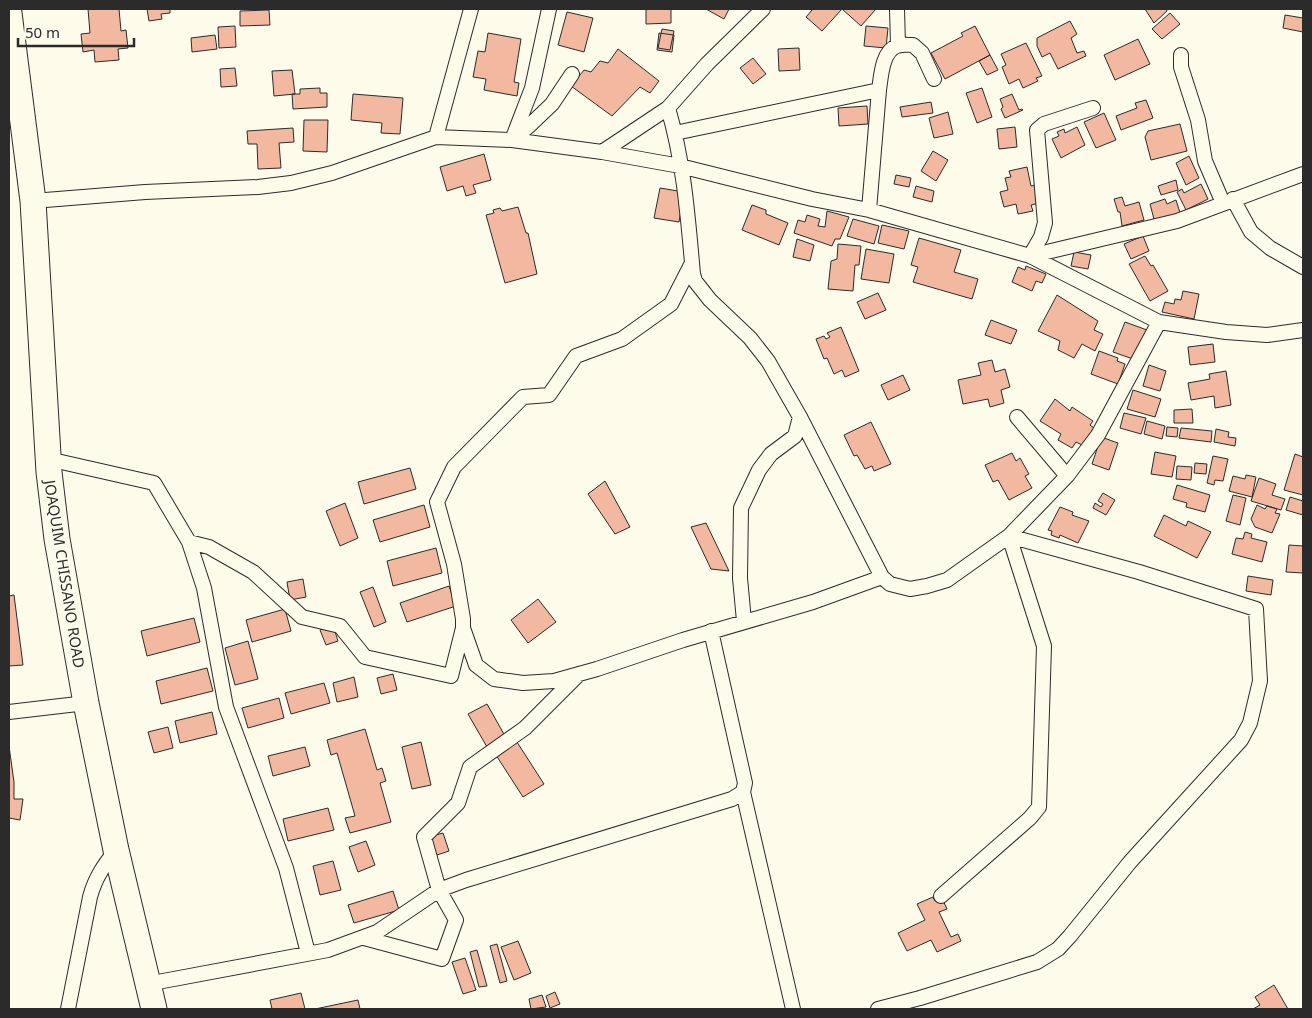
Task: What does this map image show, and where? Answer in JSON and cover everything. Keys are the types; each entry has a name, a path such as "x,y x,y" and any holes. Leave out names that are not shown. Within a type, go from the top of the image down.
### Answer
{"highway":[{"name":"JOAQUIM CHISSANO ROAD","path":"9,13 33,202 48,459 57,539 86,703 116,850 154,1009"}],"street":[{"path":"436,137 471,9"},
{"path":"512,140 532,88 549,9"},
{"path":"602,152 668,108 707,64 763,9"},
{"path":"897,9 898,45"},
{"path":"869,210 878,90 884,60 890,50 898,45 914,45 922,53 934,79"},
{"path":"1181,55 1180,67 1198,120 1205,161 1228,201 1251,232 1270,248 1303,267"},
{"path":"512,140 552,104 572,74"},
{"path":"675,133 878,90"},
{"path":"668,108 675,133 687,207 695,281 710,300 750,338 768,361 800,417 882,577 890,584 910,589 947,580 1009,536 1068,476 1098,435 1159,322"},
{"path":"1030,256 1041,237 1045,223 1037,130 1044,124 1093,108"},
{"path":"33,202 145,192 258,187 291,183 332,173 436,137 512,140 602,152 680,166 812,199 869,210 1030,256 1159,322 1226,332 1266,335 1303,330"},
{"path":"1030,256 1177,221 1303,174"},
{"path":"692,263 671,304 622,339 576,356 550,395 523,397 454,467 437,502 454,564 463,628 476,665 494,679 523,683 554,681 711,631 813,602 882,577"},
{"path":"744,621 740,578 741,508 759,470 771,454 795,436 800,417"},
{"path":"1017,417 1068,476"},
{"path":"48,459 154,483 189,542 204,588 226,707 286,868 308,954"},
{"path":"942,896 1040,807 1044,646 1009,536"},
{"path":"878,1009 1037,962 1058,948 1130,862 1241,740 1250,723 1260,681 1256,609 1139,572 1009,536"},
{"path":"189,542 209,547 253,572 302,617 340,626 365,657 451,676 463,628"},
{"path":"711,631 745,783 743,792 793,1009"},
{"path":"364,938 442,959 456,920 439,890 424,836 458,803 470,767 525,728 579,674"},
{"path":"9,712 86,703"},
{"path":"147,984 328,950 377,932 439,890 466,880 732,799 743,792"},
{"path":"68,1009 95,880 102,866 116,850"}],"building":[{"path":"88,9 119,9 121,31 126,30 128,48 118,49 119,60 95,62 94,50 83,52 81,34 90,33"},
{"path":"147,9 170,9 170,13 161,14 162,19 149,21"},
{"path":"646,9 671,9 671,23 646,24"},
{"path":"706,9 729,9 724,19"},
{"path":"813,9 842,9 822,31 806,17"},
{"path":"842,9 876,9 861,26"},
{"path":"1145,9 1166,9 1167,11 1154,23"},
{"path":"269,10 270,25 240,26 240,11"},
{"path":"567,12 593,18 584,52 558,45"},
{"path":"1170,13 1180,24 1162,39 1152,29"},
{"path":"1285,15 1303,18 1303,32 1283,28"},
{"path":"1070,21 1077,34 1071,38 1077,53 1084,51 1086,56 1058,69 1050,53 1042,57 1037,46 1037,38"},
{"path":"235,26 236,47 219,48 218,27"},
{"path":"866,26 888,28 886,48 864,46"},
{"path":"975,26 990,55 945,79 931,53 963,36 961,33"},
{"path":"662,29 674,31 670,50 658,48"},
{"path":"488,33 521,39 514,82 519,83 517,96 484,90 486,79 473,77 478,51 485,52"},
{"path":"659,33 674,35 672,52 657,50"},
{"path":"215,35 217,49 192,52 191,38"},
{"path":"1138,39 1150,64 1115,80 1104,55"},
{"path":"1026,43 1042,76 1036,78 1038,81 1023,88 1019,79 1009,84 1002,67 1006,65 1001,54"},
{"path":"799,48 800,70 779,71 778,49"},
{"path":"618,49 659,81 650,93 640,87 612,116 571,86 584,70 591,72 600,61 608,63"},
{"path":"990,55 998,70 987,75 979,61"},
{"path":"753,58 766,74 753,84 740,68"},
{"path":"235,68 237,86 221,87 220,69"},
{"path":"292,70 295,94 274,96 272,71"},
{"path":"320,88 320,93 327,93 327,107 293,109 292,94 300,94 300,89"},
{"path":"982,88 992,117 977,123 966,93"},
{"path":"353,94 403,98 400,134 381,133 382,123 351,120"},
{"path":"1012,94 1019,110 1023,110 1005,118 1001,109 1003,107 1000,99"},
{"path":"1146,100 1153,118 1121,130 1116,116 1137,108 1135,103"},
{"path":"931,102 933,113 902,117 900,107"},
{"path":"867,106 868,124 839,126 838,108"},
{"path":"948,112 953,134 934,138 929,118"},
{"path":"1104,113 1116,140 1096,148 1084,122"},
{"path":"304,120 328,120 327,152 303,151"},
{"path":"1180,124 1187,151 1151,160 1145,137 1148,131"},
{"path":"1015,127 1017,147 999,149 997,129"},
{"path":"1077,127 1085,145 1061,158 1052,139 1059,136 1057,132 1064,129 1065,133"},
{"path":"293,128 294,142 279,143 281,168 258,169 257,144 248,144 247,131"},
{"path":"933,151 948,160 936,181 921,171"},
{"path":"484,154 491,180 473,185 476,193 466,196 463,186 447,191 440,167"},
{"path":"1189,156 1199,178 1186,185 1176,163"},
{"path":"1027,167 1031,186 1036,185 1039,203 1031,205 1033,211 1018,214 1016,204 1004,207 1000,192 1008,190 1005,178 1011,177 1009,171"},
{"path":"896,175 911,178 909,187 894,184"},
{"path":"1176,180 1178,190 1161,195 1158,186"},
{"path":"1201,184 1208,199 1186,210 1177,192 1182,189 1184,193"},
{"path":"916,186 934,191 932,202 913,197"},
{"path":"660,188 684,192 679,222 654,218"},
{"path":"1122,197 1125,206 1139,202 1144,220 1122,226 1120,212 1118,212 1114,199"},
{"path":"1165,199 1167,204 1176,200 1181,216 1155,223 1150,204"},
{"path":"752,205 766,210 766,214 788,223 779,245 742,230"},
{"path":"518,207 526,233 528,233 537,274 505,283 486,215 494,213 493,210 500,208 502,211"},
{"path":"827,211 849,217 840,239 835,239 832,246 794,233 798,220 805,222 807,215 820,219 818,226 825,227"},
{"path":"853,219 879,226 874,244 847,236"},
{"path":"882,225 909,231 904,249 878,243"},
{"path":"1143,236 1149,251 1131,259 1124,244"},
{"path":"919,238 961,250 954,272 978,279 972,299 913,282 918,267 911,265"},
{"path":"797,239 814,245 810,261 793,257"},
{"path":"838,244 861,246 859,265 855,265 853,291 828,289 831,261 837,259"},
{"path":"866,249 894,254 889,283 861,279"},
{"path":"1074,252 1091,255 1088,269 1071,266"},
{"path":"1145,256 1151,266 1153,265 1168,291 1150,301 1129,264"},
{"path":"1026,266 1046,274 1042,283 1036,281 1032,291 1012,282 1018,267 1025,270"},
{"path":"1183,291 1199,294 1194,319 1162,312 1165,302 1174,304 1175,299 1181,300"},
{"path":"878,293 886,310 865,319 857,302"},
{"path":"1057,295 1098,321 1094,330 1103,334 1095,351 1082,344 1074,358 1058,350 1060,341 1038,331"},
{"path":"991,320 1017,330 1011,344 985,335"},
{"path":"1125,322 1147,330 1136,360 1113,352"},
{"path":"841,327 859,371 845,377 842,370 834,374 827,358 824,359 816,339 824,336 826,339 830,337 827,333"},
{"path":"1213,344 1215,362 1190,365 1188,347"},
{"path":"1099,351 1118,358 1117,361 1125,364 1118,384 1091,374"},
{"path":"992,360 995,372 1005,369 1010,387 1001,390 1004,403 990,407 988,399 963,404 958,380 981,375 978,363"},
{"path":"1149,365 1166,371 1160,391 1143,386"},
{"path":"1226,371 1231,405 1215,408 1214,396 1191,400 1188,383 1210,379 1209,374"},
{"path":"903,375 910,390 888,400 881,385"},
{"path":"1133,390 1161,399 1155,417 1127,409"},
{"path":"1055,399 1070,411 1072,407 1093,421 1090,425 1094,428 1082,445 1076,442 1072,448 1058,440 1061,434 1040,421"},
{"path":"1192,409 1193,423 1174,423 1174,410"},
{"path":"1124,413 1146,418 1141,434 1120,428"},
{"path":"1147,421 1165,426 1162,439 1144,434"},
{"path":"871,422 891,464 874,471 872,466 865,469 857,455 854,456 844,435"},
{"path":"1167,427 1178,428 1177,437 1166,436"},
{"path":"1181,428 1212,431 1211,442 1179,438"},
{"path":"1216,429 1229,432 1228,437 1236,438 1235,446 1214,442"},
{"path":"1101,437 1118,443 1109,470 1092,464"},
{"path":"1155,452 1176,456 1172,477 1151,474"},
{"path":"1012,453 1016,461 1020,458 1029,474 1025,476 1032,488 1009,500 998,480 993,482 985,465"},
{"path":"1295,454 1303,457 1303,495 1284,490"},
{"path":"1213,456 1228,459 1223,481 1215,480 1214,485 1207,483"},
{"path":"1195,463 1207,464 1206,474 1194,473"},
{"path":"1177,466 1192,467 1191,480 1176,479"},
{"path":"410,468 416,489 364,504 358,482"},
{"path":"1246,475 1256,477 1252,497 1229,491 1233,476 1245,479"},
{"path":"1259,478 1276,484 1272,495 1285,499 1281,510 1251,501"},
{"path":"605,481 630,527 615,534 588,494"},
{"path":"1177,485 1210,495 1205,512 1186,507 1187,503 1173,499"},
{"path":"1103,493 1115,500 1106,515 1093,508 1095,503 1101,507 1103,504 1098,501"},
{"path":"1233,495 1246,498 1240,525 1226,521"},
{"path":"1290,497 1303,501 1303,515 1286,510"},
{"path":"345,503 358,538 340,546 326,511"},
{"path":"424,505 430,527 380,542 373,520"},
{"path":"1257,505 1265,509 1267,506 1277,509 1275,513 1280,514 1272,533 1255,527 1251,519"},
{"path":"1060,507 1073,512 1072,515 1089,521 1078,543 1060,535 1059,538 1051,535 1052,531 1048,530"},
{"path":"1164,515 1186,526 1188,521 1211,532 1197,558 1154,536"},
{"path":"706,523 729,571 711,569 691,527"},
{"path":"1245,532 1252,534 1251,538 1267,542 1262,562 1232,554 1236,538 1243,539"},
{"path":"1289,545 1303,546 1303,573 1286,572"},
{"path":"436,548 442,573 393,586 387,561"},
{"path":"1248,576 1273,580 1271,595 1246,591"},
{"path":"303,579 306,597 290,600 287,582"},
{"path":"449,586 456,606 407,622 400,603"},
{"path":"373,587 386,622 374,627 360,592"},
{"path":"14,595 23,665 9,666 9,596"},
{"path":"538,599 556,622 528,643 511,620"},
{"path":"285,609 291,631 252,642 246,620"},
{"path":"194,618 200,642 147,656 141,631"},
{"path":"333,625 338,641 326,645 320,630"},
{"path":"248,641 258,679 235,685 225,648"},
{"path":"207,668 213,691 161,704 156,681"},
{"path":"393,674 397,690 381,694 377,678"},
{"path":"354,677 358,697 337,702 333,683"},
{"path":"324,683 330,703 291,714 285,693"},
{"path":"279,698 284,718 248,728 242,708"},
{"path":"487,704 505,736 487,747 468,714"},
{"path":"212,712 217,734 180,743 175,721"},
{"path":"168,727 173,748 154,753 148,732"},
{"path":"365,729 377,770 382,768 386,781 380,783 391,822 350,833 345,818 355,816 337,753 331,755 327,740"},
{"path":"515,739 544,784 523,797 494,752"},
{"path":"421,742 431,785 412,789 402,747"},
{"path":"9,746 14,782 14,799 23,799 20,820 9,818"},
{"path":"305,747 310,766 273,776 268,756"},
{"path":"328,808 334,830 288,841 283,819"},
{"path":"443,833 449,851 434,856 428,837"},
{"path":"366,841 375,865 358,872 349,847"},
{"path":"333,861 341,890 320,895 313,866"},
{"path":"393,891 399,910 354,923 348,905"},
{"path":"933,897 935,901 942,898 947,909 939,912 951,937 958,934 961,941 937,952 931,940 907,951 898,933 925,920 917,904"},
{"path":"518,941 531,973 514,980 501,947"},
{"path":"497,944 507,981 500,983 490,946"},
{"path":"477,950 487,986 479,987 470,952"},
{"path":"465,958 476,990 463,994 452,962"},
{"path":"1274,985 1288,1009 1253,1009 1260,1005 1255,997"},
{"path":"555,992 560,1004 550,1008 546,996"},
{"path":"301,993 305,1009 272,1009 270,1000"},
{"path":"542,995 546,1007 531,1009 529,999"},
{"path":"358,1000 360,1009 315,1009"}]}
